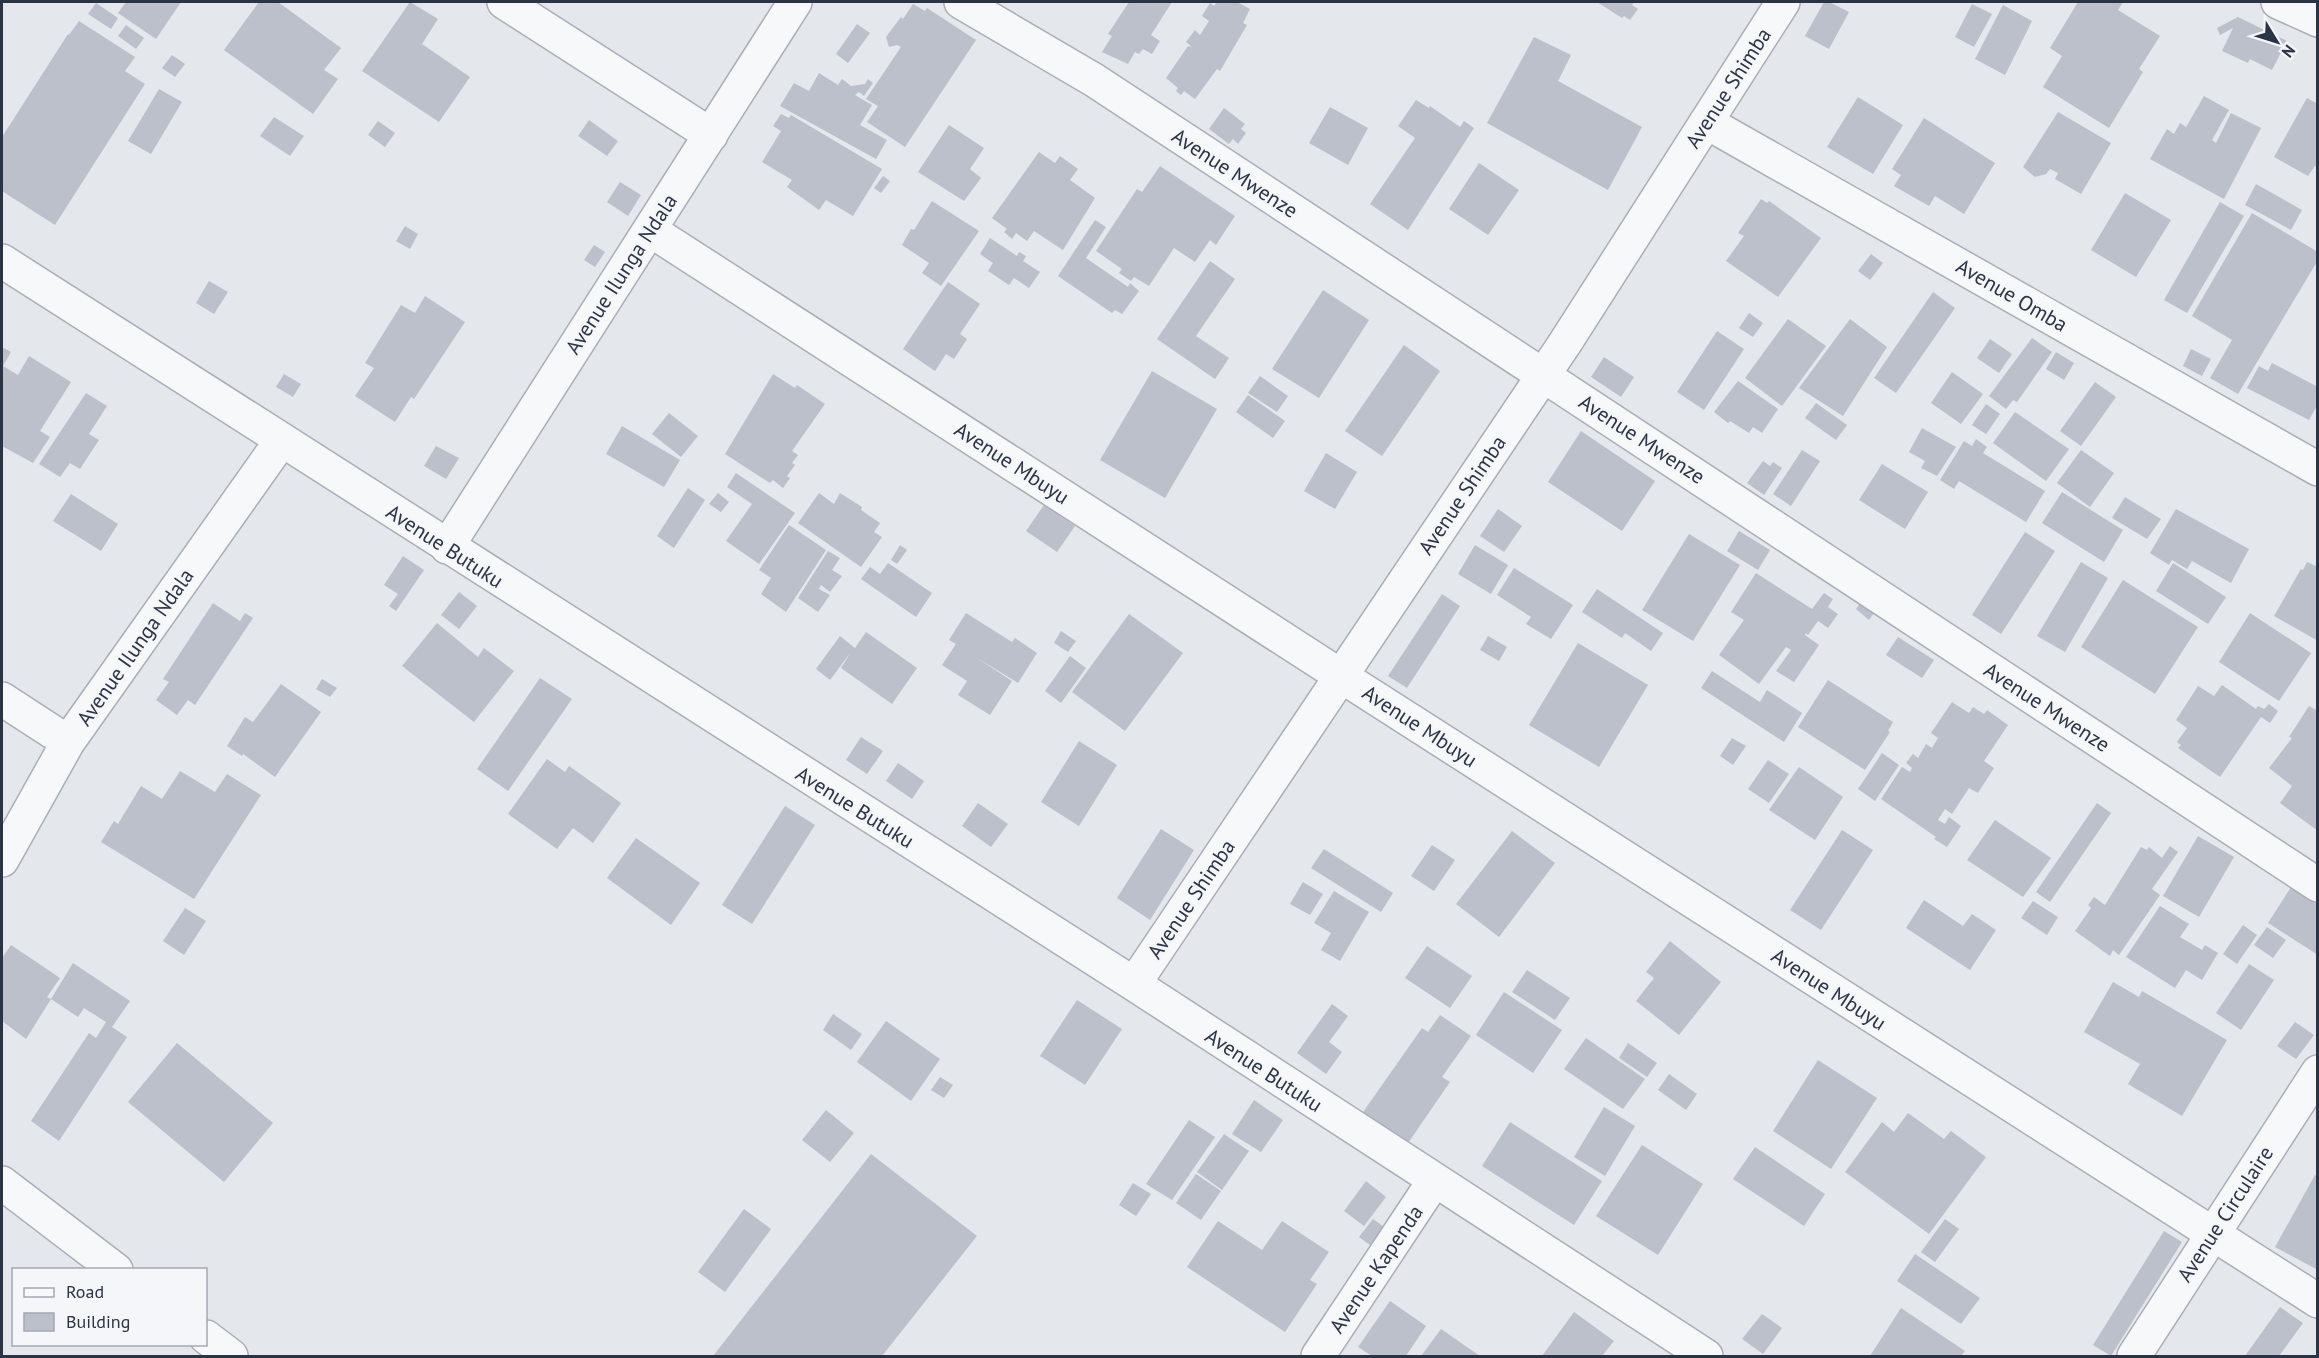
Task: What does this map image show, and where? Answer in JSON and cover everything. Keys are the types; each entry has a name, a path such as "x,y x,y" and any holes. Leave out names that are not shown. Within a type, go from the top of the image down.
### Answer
{"street":[{"path":"504,2 711,135"},
{"name":"Avenue Ilunga Ndala","path":"447,547 795,2"},
{"name":"Avenue Mwenze","path":"961,2 1094,80 2318,885"},
{"name":"Avenue Shimba","path":"1134,984 1544,374 1784,2"},
{"path":"2278,2 2318,20"},
{"name":"Avenue Omba","path":"1706,122 2318,469"},
{"name":"Avenue Mbuyu","path":"650,230 1341,676 2318,1301"},
{"name":"Avenue Butuku","path":"2,261 280,441 1134,984 1706,1356"},
{"name":"Avenue Ilunga Ndala","path":"2,860 68,742 280,441"},
{"path":"2,699 68,742"},
{"name":"Avenue Circulaire","path":"2134,1356 2201,1227 2318,1072"},
{"name":"Avenue Kapenda","path":"1318,1356 1434,1181"},
{"path":"2,1183 115,1268"},
{"path":"207,1338 231,1356"}],"building":[{"path":"126,2 181,2 156,39 118,13"},
{"path":"259,2 278,2 341,48 324,70 338,79 313,114 224,50"},
{"path":"410,2 438,19 422,44 470,77 439,122 362,71"},
{"path":"1129,2 1172,2 1151,35 1160,41 1152,54 1143,49 1139,54 1135,52 1128,64 1102,52 1112,36 1108,34"},
{"path":"1217,2 1237,2 1250,9 1243,23 1247,25 1220,71 1217,69 1195,99 1184,91 1181,95 1176,91 1178,88 1166,78 1188,46 1192,47 1186,42 1195,30 1200,35 1209,21 1202,16 1210,3 1214,6"},
{"path":"1597,2 1634,2 1632,5 1638,9 1630,20 1624,16 1622,18"},
{"path":"1824,2 1829,2 1849,12 1829,49 1805,36"},
{"path":"2078,2 2123,2 2118,10 2160,36 2139,69 2143,72 2109,128 2043,87 2062,56 2050,48"},
{"path":"96,3 118,18 111,29 88,14"},
{"path":"913,4 925,11 927,8 976,40 905,147 867,122 878,106 866,99 901,47 897,45 889,47 886,37"},
{"path":"1972,4 1992,14 1974,47 1955,37"},
{"path":"2003,5 2032,21 2005,75 1975,59"},
{"path":"2238,17 2287,41 2272,70 2250,59 2248,63 2222,51 2233,28 2220,35 2217,28"},
{"path":"79,21 135,57 125,71 145,84 55,225 2,191 2,137 68,34"},
{"path":"857,24 870,33 848,63 836,54"},
{"path":"126,25 144,38 136,49 118,36"},
{"path":"1534,37 1571,55 1558,81 1642,127 1608,190 1487,123"},
{"path":"172,55 185,64 175,77 162,68"},
{"path":"819,73 838,85 842,79 851,86 865,84 868,79 873,83 864,96 859,92 855,95 872,105 860,125 887,140 876,159 780,106 794,83 809,91"},
{"path":"159,89 182,102 151,154 128,141"},
{"path":"2204,96 2229,110 2212,140 2216,143 2231,113 2261,128 2224,199 2150,159 2167,129 2174,134 2180,123 2186,127"},
{"path":"1858,97 1903,125 1873,174 1827,147"},
{"path":"2307,98 2318,104 2318,167 2315,166 2308,176 2274,157"},
{"path":"1416,100 1429,108 1430,106 1460,127 1464,121 1474,128 1408,230 1370,204 1415,138 1398,126"},
{"path":"1330,107 1368,128 1348,165 1309,143"},
{"path":"1224,108 1245,124 1241,129 1246,133 1238,144 1233,139 1229,144 1209,129"},
{"path":"2058,112 2111,143 2081,194 2055,179 2058,173 2050,169 2046,174 2035,177 2023,167"},
{"path":"781,114 789,118 791,115 882,169 853,216 826,200 819,210 787,187 792,180 762,162 781,131 773,126"},
{"path":"274,117 304,136 290,156 260,136"},
{"path":"1924,118 1995,163 1964,214 1935,196 1929,206 1894,186 1901,175 1892,169"},
{"path":"589,120 618,141 607,156 578,136"},
{"path":"378,121 395,133 385,147 368,135"},
{"path":"949,125 984,148 970,169 981,178 964,201 918,172"},
{"path":"1039,152 1055,163 1060,156 1078,169 1070,180 1095,198 1063,250 1034,231 1027,241 1016,233 1012,239 1004,232 1007,229 992,218"},
{"path":"1479,163 1519,190 1488,235 1449,209"},
{"path":"1160,166 1235,216 1216,245 1210,240 1195,262 1174,248 1149,286 1134,277 1131,281 1119,273 1122,269 1096,251 1137,189 1142,192"},
{"path":"883,176 890,181 881,193 874,188"},
{"path":"620,182 641,195 628,216 607,202"},
{"path":"2256,184 2302,210 2291,230 2245,205"},
{"path":"2125,193 2171,220 2136,277 2091,250"},
{"path":"1761,199 1767,203 1769,201 1821,238 1778,297 1726,261 1744,236 1738,233"},
{"path":"932,201 979,231 941,286 922,273 929,263 902,245"},
{"path":"2220,202 2244,216 2187,313 2164,300"},
{"path":"2252,213 2318,252 2318,260 2238,394 2210,378 2232,340 2192,316"},
{"path":"1095,220 1106,227 1086,258 1128,287 1130,283 1139,291 1122,314 1115,310 1112,313 1058,276"},
{"path":"405,226 418,234 410,249 396,241"},
{"path":"990,238 1017,256 1019,252 1026,256 1023,261 1040,272 1029,288 1014,278 1009,285 988,271 993,263 980,254"},
{"path":"594,245 605,252 595,267 584,260"},
{"path":"1871,254 1883,263 1870,280 1858,271"},
{"path":"1210,261 1235,279 1196,336 1229,358 1215,379 1157,339"},
{"path":"209,281 228,292 214,314 196,303"},
{"path":"948,282 980,304 960,334 967,339 954,359 946,354 935,371 903,349"},
{"path":"1323,290 1369,320 1319,398 1272,369"},
{"path":"1933,292 1955,308 1896,393 1874,378"},
{"path":"425,296 465,322 414,399 411,397 395,422 355,396 374,368 365,363 401,305 415,313"},
{"path":"1749,313 1763,323 1753,337 1739,328"},
{"path":"1788,319 1826,346 1782,406 1745,378"},
{"path":"1850,319 1887,347 1843,416 1799,388"},
{"path":"1717,331 1744,349 1704,410 1677,392"},
{"path":"2032,338 2052,352 2017,402 2013,400 2006,409 1989,396"},
{"path":"1990,339 2012,354 1999,373 1977,358"},
{"path":"1404,345 1440,371 1382,456 1345,431"},
{"path":"2,347 11,352 3,366 18,375 29,356 71,382 40,431 50,437 33,463 2,446"},
{"path":"2191,349 2211,359 2202,376 2183,366"},
{"path":"2056,352 2074,363 2064,380 2046,369"},
{"path":"1604,357 1634,377 1621,397 1591,377"},
{"path":"2272,363 2318,387 2318,404 2309,420 2247,388 2259,366 2268,371"},
{"path":"1152,371 1217,409 1165,498 1100,460"},
{"path":"1952,372 1983,394 1961,424 1931,403"},
{"path":"284,374 301,384 293,397 276,387"},
{"path":"773,374 795,388 797,385 825,404 792,451 798,455 792,463 795,465 787,476 790,478 783,488 773,480 770,483 725,454"},
{"path":"1260,376 1288,396 1277,412 1248,393"},
{"path":"1738,381 1778,409 1762,433 1753,427 1749,433 1730,421 1728,423 1714,412"},
{"path":"2095,382 2116,397 2081,446 2060,431"},
{"path":"86,393 107,406 89,434 99,440 80,469 70,463 60,477 39,464"},
{"path":"1248,395 1285,421 1273,438 1236,412"},
{"path":"1816,403 1847,425 1836,440 1805,418"},
{"path":"1986,404 2000,414 1986,434 1972,425"},
{"path":"2015,412 2069,449 2046,481 1993,443"},
{"path":"669,413 698,436 681,457 652,434"},
{"path":"622,426 680,460 664,487 606,454"},
{"path":"1922,428 1956,447 1937,476 1921,468 1925,461 1909,452"},
{"path":"1581,431 1655,481 1622,531 1548,482"},
{"path":"1976,439 1987,447 1983,453 2045,491 2026,522 1959,481 1954,489 1940,480 1964,441 1972,446"},
{"path":"436,446 459,458 446,479 424,466"},
{"path":"1802,450 1820,461 1791,506 1773,494"},
{"path":"2081,450 2114,473 2090,507 2057,483"},
{"path":"1326,453 1357,472 1335,509 1304,491"},
{"path":"1763,461 1770,466 1773,462 1782,468 1764,495 1747,483"},
{"path":"1882,464 1928,492 1905,529 1859,500"},
{"path":"736,473 795,513 759,564 726,541 752,504 727,487"},
{"path":"688,488 705,500 674,548 657,536"},
{"path":"2062,492 2123,530 2104,562 2042,523"},
{"path":"718,493 729,502 721,512 709,504"},
{"path":"819,493 834,504 840,493 862,507 861,510 880,523 874,532 882,537 861,567 798,523"},
{"path":"71,494 118,524 101,551 53,521"},
{"path":"2125,497 2161,519 2147,539 2112,518"},
{"path":"1044,505 1075,526 1057,552 1026,531"},
{"path":"1498,509 1522,526 1504,552 1480,536"},
{"path":"2176,509 2249,549 2231,583 2192,561 2187,569 2172,560 2169,565 2150,553"},
{"path":"789,525 826,550 786,612 761,594 771,578 759,570"},
{"path":"1739,531 1770,550 1758,570 1727,551"},
{"path":"2025,532 2055,551 2001,634 1972,615"},
{"path":"1689,534 1740,565 1693,641 1642,610"},
{"path":"900,545 907,550 897,564 891,560"},
{"path":"1475,545 1508,565 1491,594 1458,574"},
{"path":"828,551 840,558 832,570 842,576 830,592 821,585 819,589 830,595 818,612 798,598"},
{"path":"403,556 424,570 396,611 389,606 398,594 384,585"},
{"path":"2081,562 2108,578 2065,652 2037,636"},
{"path":"2307,562 2318,567 2318,641 2274,616"},
{"path":"888,563 932,593 916,617 861,579 870,567 880,574"},
{"path":"2173,563 2226,597 2208,624 2156,591"},
{"path":"1514,568 1573,605 1551,639 1526,624 1531,617 1497,595"},
{"path":"1756,573 1812,609 1824,593 1833,599 1828,607 1838,614 1828,628 1818,621 1808,635 1806,633 1805,635 1819,645 1794,682 1776,671 1791,650 1786,647 1759,684 1719,655 1744,620 1731,612"},
{"path":"2123,580 2198,627 2155,694 2081,647"},
{"path":"1597,589 1663,633 1651,651 1625,633 1622,638 1582,612"},
{"path":"459,592 477,606 459,629 441,615"},
{"path":"1442,594 1460,606 1407,688 1388,676"},
{"path":"1866,595 1880,605 1869,620 1856,609"},
{"path":"213,603 240,621 245,613 253,618 195,705 188,700 177,715 156,700 169,682 163,679"},
{"path":"966,613 1012,642 1015,638 1037,653 1018,683 974,656 1012,681 990,715 958,695 967,681 942,665 956,644 949,640"},
{"path":"2250,613 2311,653 2279,701 2219,662"},
{"path":"1129,614 1183,653 1125,731 1072,692"},
{"path":"437,623 478,657 484,648 514,671 474,722 402,666"},
{"path":"1061,631 1076,641 1068,652 1054,643"},
{"path":"866,632 917,668 892,704 841,668 851,652 830,680 816,669 840,636 855,648"},
{"path":"1488,636 1507,647 1499,661 1480,650"},
{"path":"1898,637 1934,660 1922,678 1886,655"},
{"path":"1578,643 1648,685 1599,767 1529,725"},
{"path":"1070,656 1086,668 1061,703 1045,691"},
{"path":"1712,671 1760,702 1767,690 1802,713 1784,742 1701,688"},
{"path":"540,678 572,699 508,791 477,769"},
{"path":"322,679 337,688 330,697 316,689"},
{"path":"1828,680 1893,722 1888,731 1890,732 1865,770 1798,727"},
{"path":"281,684 321,712 275,777 243,754 242,756 227,746 245,717 253,722"},
{"path":"2222,685 2256,709 2258,706 2264,709 2269,704 2278,711 2270,723 2261,717 2220,777 2178,748 2181,745 2177,742 2187,728 2176,720 2198,686 2214,696"},
{"path":"1952,702 1969,713 1973,707 1984,714 1987,710 2008,725 1984,761 1994,768 1978,793 1969,788 1952,814 1945,809 1938,820 1945,824 1949,817 1961,826 1947,847 1881,799 1902,767 1910,772 1912,768 1906,763 1913,754 1918,758 1926,744 1932,748 1938,738 1931,733"},
{"path":"2309,706 2318,711 2318,831 2280,803 2292,786 2269,768 2292,738 2289,737"},
{"path":"861,737 883,751 867,774 846,760"},
{"path":"1732,738 1746,746 1733,765 1720,756"},
{"path":"1079,741 1117,765 1079,826 1041,802"},
{"path":"1882,753 1899,765 1875,801 1858,789"},
{"path":"547,759 565,772 569,766 621,803 593,843 573,828 557,849 508,814"},
{"path":"1768,760 1789,774 1769,803 1748,789"},
{"path":"898,763 924,781 912,799 886,781"},
{"path":"1799,767 1843,797 1815,840 1769,810"},
{"path":"180,771 215,792 227,774 261,795 194,899 101,842 114,821 118,824 141,786 162,799"},
{"path":"978,803 1008,824 991,847 962,826"},
{"path":"2097,803 2111,813 2050,902 2036,892"},
{"path":"785,806 815,825 752,924 722,905"},
{"path":"1995,820 2051,858 2023,897 1967,860"},
{"path":"1161,829 1194,850 1150,920 1117,898"},
{"path":"1842,830 1873,850 1821,930 1790,910"},
{"path":"1512,831 1555,863 1499,937 1456,904"},
{"path":"2198,836 2234,857 2199,917 2163,896"},
{"path":"636,838 700,883 671,925 607,878"},
{"path":"1432,845 1455,860 1434,891 1411,876"},
{"path":"2170,846 2178,852 2152,889 2160,895 2119,955 2113,950 2110,956 2075,931 2091,908 2088,905 2094,897 2105,905 2141,847 2147,850 2149,847 2162,858"},
{"path":"1324,849 1393,893 1381,912 1311,868"},
{"path":"1303,882 1323,894 1310,915 1290,904"},
{"path":"2291,887 2318,905 2318,955 2268,923"},
{"path":"1334,891 1369,912 1340,961 1321,950 1331,933 1314,923"},
{"path":"1924,900 1963,926 1972,914 1996,930 1970,970 1906,928"},
{"path":"2033,901 2058,917 2047,935 2021,918"},
{"path":"2160,906 2189,924 2180,937 2202,950 2205,945 2218,953 2202,980 2186,970 2175,988 2126,957"},
{"path":"185,908 206,921 184,955 163,941"},
{"path":"2243,925 2257,935 2237,964 2223,954"},
{"path":"2267,927 2286,940 2273,958 2254,945"},
{"path":"1670,941 1721,982 1679,1035 1636,1001 1654,978 1646,972"},
{"path":"11,945 60,978 47,997 51,999 26,1039 2,1021 2,958"},
{"path":"1427,946 1472,976 1450,1008 1405,978"},
{"path":"73,963 130,1001 112,1027 127,1037 59,1141 31,1121 89,1033 96,1038 106,1022 84,1008 78,1017 51,999"},
{"path":"2249,964 2274,980 2241,1030 2216,1013"},
{"path":"1527,970 1570,998 1555,1020 1512,992"},
{"path":"2113,982 2139,997 2142,991 2227,1040 2182,1116 2128,1084 2140,1064 2084,1032"},
{"path":"1504,992 1562,1030 1533,1073 1476,1035"},
{"path":"1077,1000 1122,1029 1085,1085 1040,1056"},
{"path":"1332,1004 1348,1016 1329,1042 1342,1052 1326,1074 1297,1053"},
{"path":"833,1014 862,1034 851,1050 823,1030"},
{"path":"1440,1015 1471,1036 1442,1077 1450,1082 1406,1146 1361,1115 1422,1028 1428,1032"},
{"path":"886,1021 940,1059 911,1101 857,1062"},
{"path":"2295,1022 2314,1035 2296,1059 2277,1046"},
{"path":"1586,1038 1645,1079 1623,1109 1564,1069"},
{"path":"177,1043 273,1123 224,1182 128,1102"},
{"path":"1628,1043 1657,1063 1647,1077 1619,1058"},
{"path":"1818,1060 1877,1098 1831,1169 1773,1131"},
{"path":"1669,1074 1697,1094 1686,1110 1658,1090"},
{"path":"940,1077 953,1085 944,1098 931,1090"},
{"path":"1254,1100 1283,1120 1261,1152 1232,1134"},
{"path":"1604,1107 1635,1126 1605,1176 1574,1157"},
{"path":"826,1110 854,1133 830,1162 802,1140"},
{"path":"1908,1113 1944,1139 1951,1131 1986,1157 1929,1234 1845,1172 1882,1122 1894,1132"},
{"path":"1189,1120 1215,1137 1172,1200 1146,1184"},
{"path":"1510,1122 1602,1181 1574,1225 1482,1166"},
{"path":"1224,1134 1249,1151 1222,1190 1197,1172"},
{"path":"1642,1145 1703,1184 1658,1255 1596,1216"},
{"path":"1755,1147 1825,1194 1804,1226 1733,1179"},
{"path":"871,1154 977,1236 882,1356 713,1356"},
{"path":"1196,1174 1221,1191 1201,1220 1176,1203"},
{"path":"2315,1175 2318,1177 2318,1270 2275,1247"},
{"path":"1366,1181 1386,1197 1364,1226 1344,1211"},
{"path":"1133,1183 1151,1194 1136,1216 1119,1205"},
{"path":"744,1209 771,1229 725,1292 698,1272"},
{"path":"1373,1219 1387,1229 1374,1248 1359,1237"},
{"path":"1945,1219 1959,1229 1935,1262 1921,1252"},
{"path":"1218,1221 1262,1250 1282,1221 1329,1252 1310,1280 1317,1284 1285,1332 1187,1267"},
{"path":"2164,1231 2182,1242 2111,1356 2093,1345"},
{"path":"1915,1254 1980,1298 1961,1324 1897,1281"},
{"path":"1390,1301 1426,1326 1406,1356 1372,1356 1358,1347"},
{"path":"2280,1307 2303,1323 2279,1356 2245,1356"},
{"path":"1901,1308 1965,1351 1961,1356 1870,1356"},
{"path":"1574,1312 1614,1341 1602,1356 1542,1356"},
{"path":"1762,1314 1782,1328 1763,1354 1742,1339"},
{"path":"1441,1329 1480,1356 1421,1356"}]}
